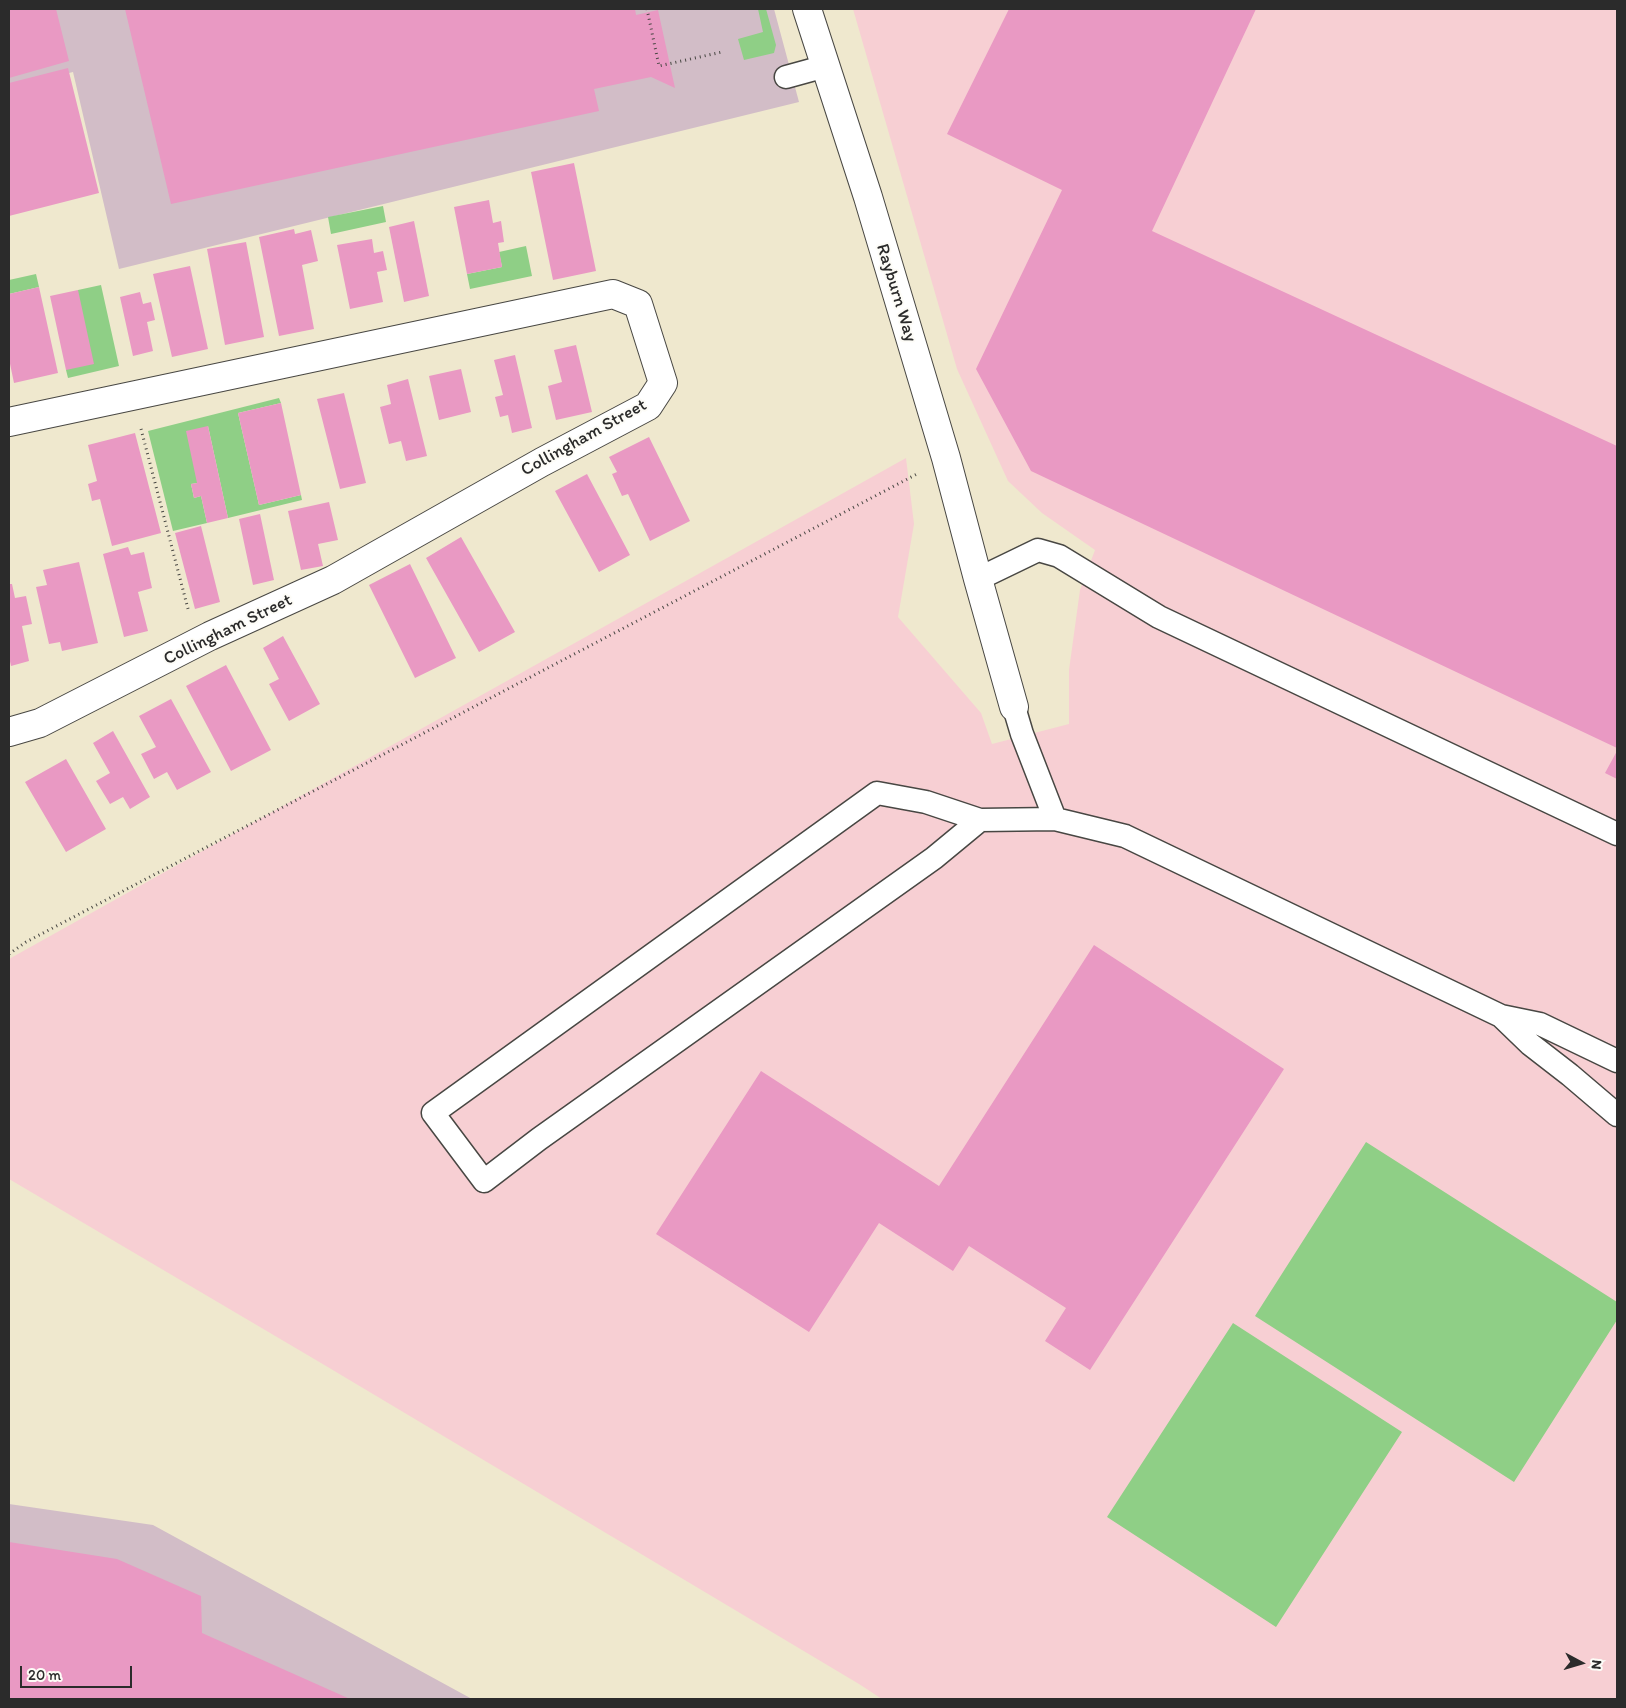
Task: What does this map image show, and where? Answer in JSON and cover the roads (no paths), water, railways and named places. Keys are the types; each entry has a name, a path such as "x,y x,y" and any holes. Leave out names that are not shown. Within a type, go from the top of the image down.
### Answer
{"street":[{"name":"Rayburn Way","path":"806,9 868,197 946,458 1014,707"},
{"name":"Collingham Street","path":"9,422 613,294 638,304 663,383 648,406 542,462 333,580 210,636 40,723 9,732"}],"lane":[{"path":"786,77 826,66"},
{"path":"978,579 1038,550 1060,556 1159,617 1617,834"},
{"path":"1014,707 1022,734 1055,819"},
{"path":"980,820 926,864 539,1139 484,1181 433,1113 877,793 926,802 980,820 1055,819 1125,836 1501,1016 1540,1024 1617,1061"},
{"path":"1501,1016 1530,1044 1617,1115"}]}
